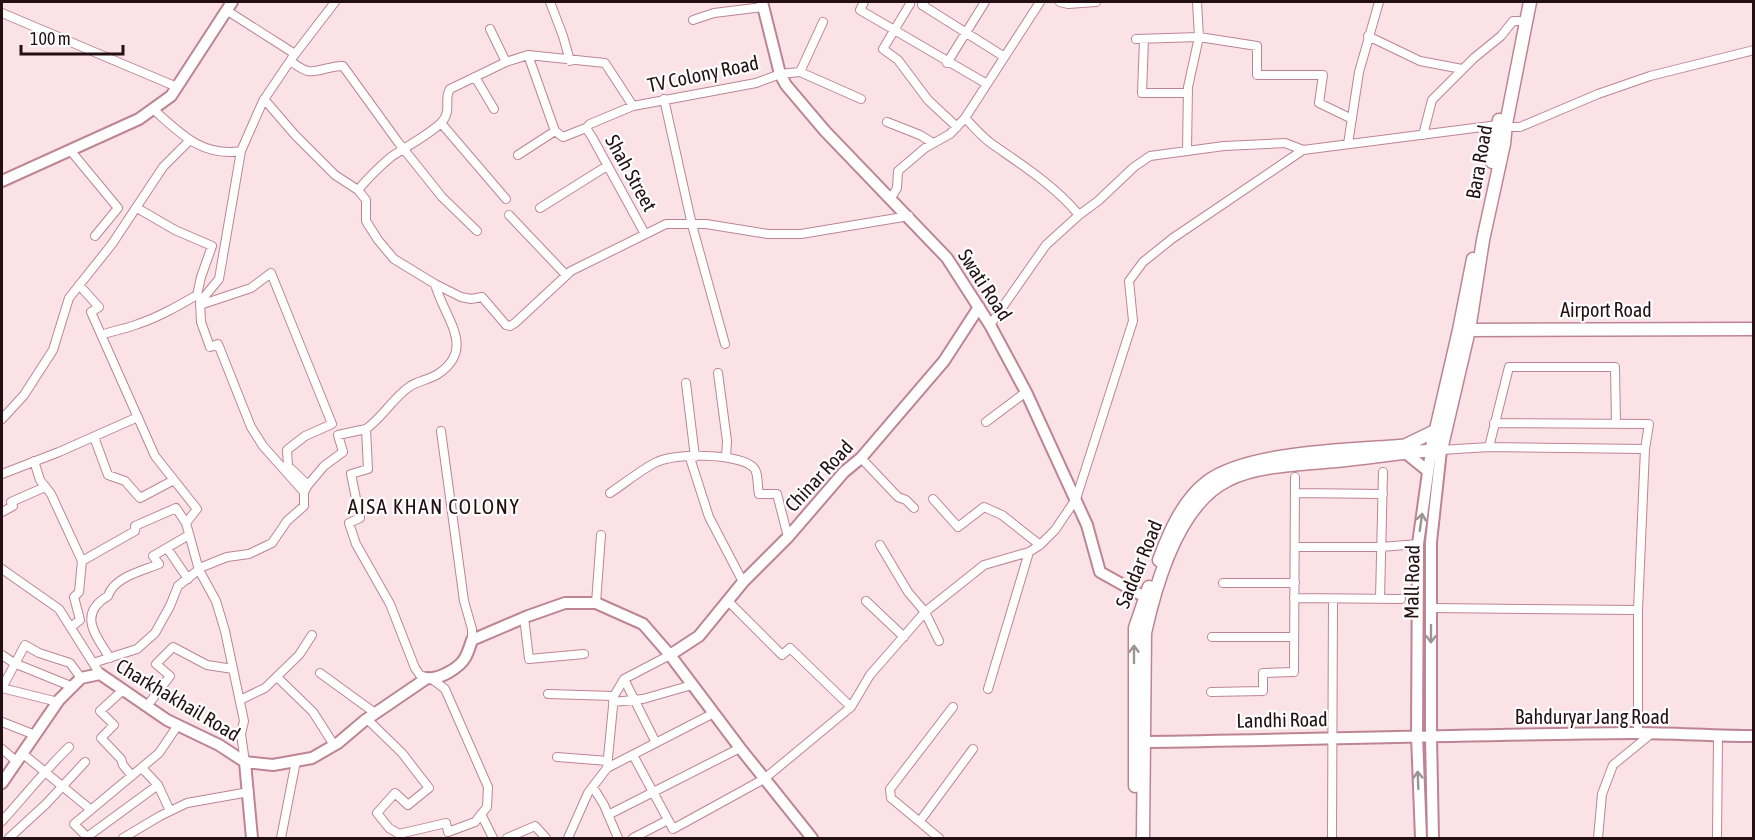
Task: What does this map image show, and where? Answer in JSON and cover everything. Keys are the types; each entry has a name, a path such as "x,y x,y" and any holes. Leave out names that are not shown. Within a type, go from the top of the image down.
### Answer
{"main road":[{"path":"1502,125 1525,2"},
{"name":"Bara Road","path":"1464,330 1504,144 1502,125 1530,2"},
{"name":"Airport Road","path":"1464,330 1754,329"},
{"path":"1135,838 1148,599 1188,516 1197,503 1227,480 1243,474 1285,466 1437,447 1437,430 1464,330"},
{"name":"Mall Road","path":"1437,447 1464,330"},
{"path":"1406,450 1437,430"},
{"path":"1139,742 1143,838"}],"street":[{"path":"306,488 262,446 251,427 218,344 210,347 201,322 200,302 219,279 241,151 264,99 334,2"},
{"path":"550,2 570,61"},
{"path":"864,2 860,10 892,31 987,84"},
{"path":"924,2 922,5 1003,56"},
{"path":"891,198 897,188 898,171 925,148 950,134 965,118 1040,2"},
{"path":"1060,2 1068,4 1096,2"},
{"path":"1187,150 1188,93 1199,37 1197,2"},
{"path":"1348,144 1359,72 1379,2"},
{"path":"947,63 981,3"},
{"path":"693,20 714,13 762,4"},
{"name":"Swati Road","path":"762,4 780,74 786,85 825,131 947,258 990,325 1026,392 1076,500 1087,525 1100,572 1148,599"},
{"path":"910,4 883,49 898,60 928,100 957,127"},
{"path":"2,181 139,119 171,96 229,6 295,54"},
{"path":"2,12 177,87"},
{"path":"1424,135 1432,100 1462,69 1501,36 1513,21 1520,21"},
{"path":"823,22 800,72 861,99"},
{"path":"490,29 506,62"},
{"path":"1368,36 1420,61 1462,69"},
{"path":"1188,93 1142,93 1140,39 1199,37 1257,46 1257,75 1323,75 1318,103 1352,119"},
{"path":"633,755 673,829 764,779 851,707 870,675 926,612 984,565 1029,552 1040,545 1055,530 1076,500 1133,321 1129,281 1143,262 1173,238 1303,150 1502,125 1520,127 1598,94 1650,76 1754,50"},
{"path":"518,155 555,130 528,55"},
{"path":"358,190 389,159 441,123 448,112 447,93 450,89 506,62 528,55 605,63 633,106"},
{"path":"290,61 307,71 334,65 343,66 442,197 477,231"},
{"name":"TV Colony Road","path":"555,130 563,137 633,106 756,83 780,74 800,72"},
{"path":"475,76 494,109"},
{"path":"264,99 295,135 336,175 358,190 366,200 366,221 394,259 435,284 471,299 482,297 506,325 510,326 571,271 666,224 706,224 768,234 801,234 909,216"},
{"path":"664,99 692,225 725,344"},
{"path":"153,109 190,140 213,152 241,151"},
{"path":"965,118 990,143 1010,155 1063,196 1079,215"},
{"path":"887,122 920,135 933,143"},
{"path":"441,123 506,199"},
{"name":"Shah Street","path":"586,128 645,234"},
{"path":"2,419 24,395 53,350 69,298 112,244 163,167 190,140"},
{"path":"990,325 1046,245 1134,167 1150,156 1224,146 1285,143 1303,150"},
{"path":"70,150 118,208 95,236"},
{"path":"540,208 607,166"},
{"path":"102,335 160,315 197,295 212,246 175,230 137,208"},
{"path":"509,215 566,275"},
{"path":"200,305 250,288 271,273 332,424 305,436 287,450 288,466 306,488"},
{"path":"93,663 137,649 154,633 178,586 199,570 226,558 249,554 272,543 287,521 304,506 306,488 324,466 343,452 338,435 366,429 378,421 393,402 411,386 436,376 451,364 457,353 457,342 435,284"},
{"path":"79,285 99,307 91,312 155,456 197,509 186,523"},
{"name":"Chinar Road","path":"670,655 699,636 742,582 788,537 826,492 861,458 944,361 979,308"},
{"path":"1488,447 1509,367 1615,368 1616,424"},
{"path":"718,373 727,441 726,457"},
{"path":"686,383 693,457 709,517 742,582"},
{"path":"986,422 1026,392"},
{"path":"2,474 138,417"},
{"path":"1494,423 1648,424 1638,610 1638,733"},
{"path":"320,673 371,716 429,788 408,805 395,793 377,813 389,828 399,834 446,823 448,832 475,822 487,807 488,788 445,689 430,678 420,675 415,668 390,604 356,544 349,523 360,518 351,474 368,469 366,429"},
{"path":"441,431 464,601 472,629 472,640 524,617 565,603 596,603 643,624 670,655 812,838"},
{"path":"94,437 108,475 125,481 140,498 174,480"},
{"path":"1437,447 1645,449"},
{"name":"Mall Road","path":"1420,838 1417,735 1418,543 1428,471 1437,447"},
{"name":"Mall Road","path":"1433,838 1431,542 1437,447"},
{"path":"1406,450 1428,471"},
{"path":"610,493 657,462 674,457 726,457 752,466 756,471 759,494 777,494 788,537"},
{"path":"861,458 898,497 906,500 914,508"},
{"path":"34,461 40,480 63,518 82,561 79,592 74,597 80,620 71,627"},
{"path":"1380,599 1383,472"},
{"path":"1211,692 1263,691 1263,673 1294,672 1296,477"},
{"path":"2,512 13,506 11,502 45,486"},
{"path":"1295,494 1383,494"},
{"path":"933,498 958,527 984,507 1002,515 1040,545"},
{"path":"82,561 135,531 135,525 176,508 186,523 199,570 216,601 240,700 244,722 241,734 249,792 250,838"},
{"path":"110,658 90,625 92,612 101,600 108,596 110,589 125,578 159,564 153,556 189,535"},
{"path":"596,603 601,535"},
{"path":"1295,547 1382,547 1418,543"},
{"path":"880,545 908,592 926,612 939,641"},
{"path":"167,548 188,579"},
{"path":"988,689 1029,552"},
{"path":"2,569 59,609 100,674 77,682 58,702 2,783"},
{"path":"1223,583 1294,583"},
{"path":"1294,598 1401,599"},
{"path":"1332,838 1333,599"},
{"path":"866,601 904,636"},
{"path":"728,602 782,655 790,648 851,707"},
{"path":"1431,608 1638,610"},
{"path":"524,617 529,659 584,654"},
{"path":"240,700 265,688 299,655 312,635"},
{"path":"1212,637 1294,637"},
{"name":"Charkhakhail Road","path":"100,674 178,725 219,745 245,762 273,765 312,758 334,745 371,716 430,678 447,673 464,660 472,640"},
{"path":"58,702 2,688 25,645 39,653 70,663 77,682"},
{"path":"147,706 170,676 156,664 173,647 207,665 233,669"},
{"path":"2,655 14,663 77,682"},
{"path":"568,838 593,787 608,764 613,699 624,679 670,655"},
{"path":"277,677 313,712 334,745"},
{"path":"624,679 656,743"},
{"path":"548,693 633,700 692,685"},
{"path":"123,690 100,711 114,725 101,738 121,759 132,776"},
{"path":"939,838 891,798 890,789 953,707"},
{"path":"557,757 608,764 633,755 714,713"},
{"path":"2,722 35,735"},
{"path":"158,785 86,838 74,824 159,753 178,725"},
{"name":"Bahduryar Jang Road","path":"1431,735 1638,733 1754,736"},
{"path":"1598,838 1602,794 1613,765 1651,734"},
{"name":"Landhi Road","path":"1139,742 1431,735"},
{"path":"1717,838 1718,736"},
{"path":"2,821 24,798 44,771 69,747"},
{"path":"608,815 740,748"},
{"path":"2,749 44,771 64,785 90,809"},
{"path":"920,821 973,749"},
{"path":"280,838 296,761"},
{"path":"9,838 85,762"},
{"path":"142,768 158,785 170,811"},
{"path":"593,787 618,838"},
{"path":"123,838 187,803 249,792"},
{"path":"481,814 493,838"},
{"path":"633,838 668,820"},
{"path":"507,838 535,826 546,838"}],"district":[{"name":"AISA KHAN COLONY","path":"434,507"}]}
